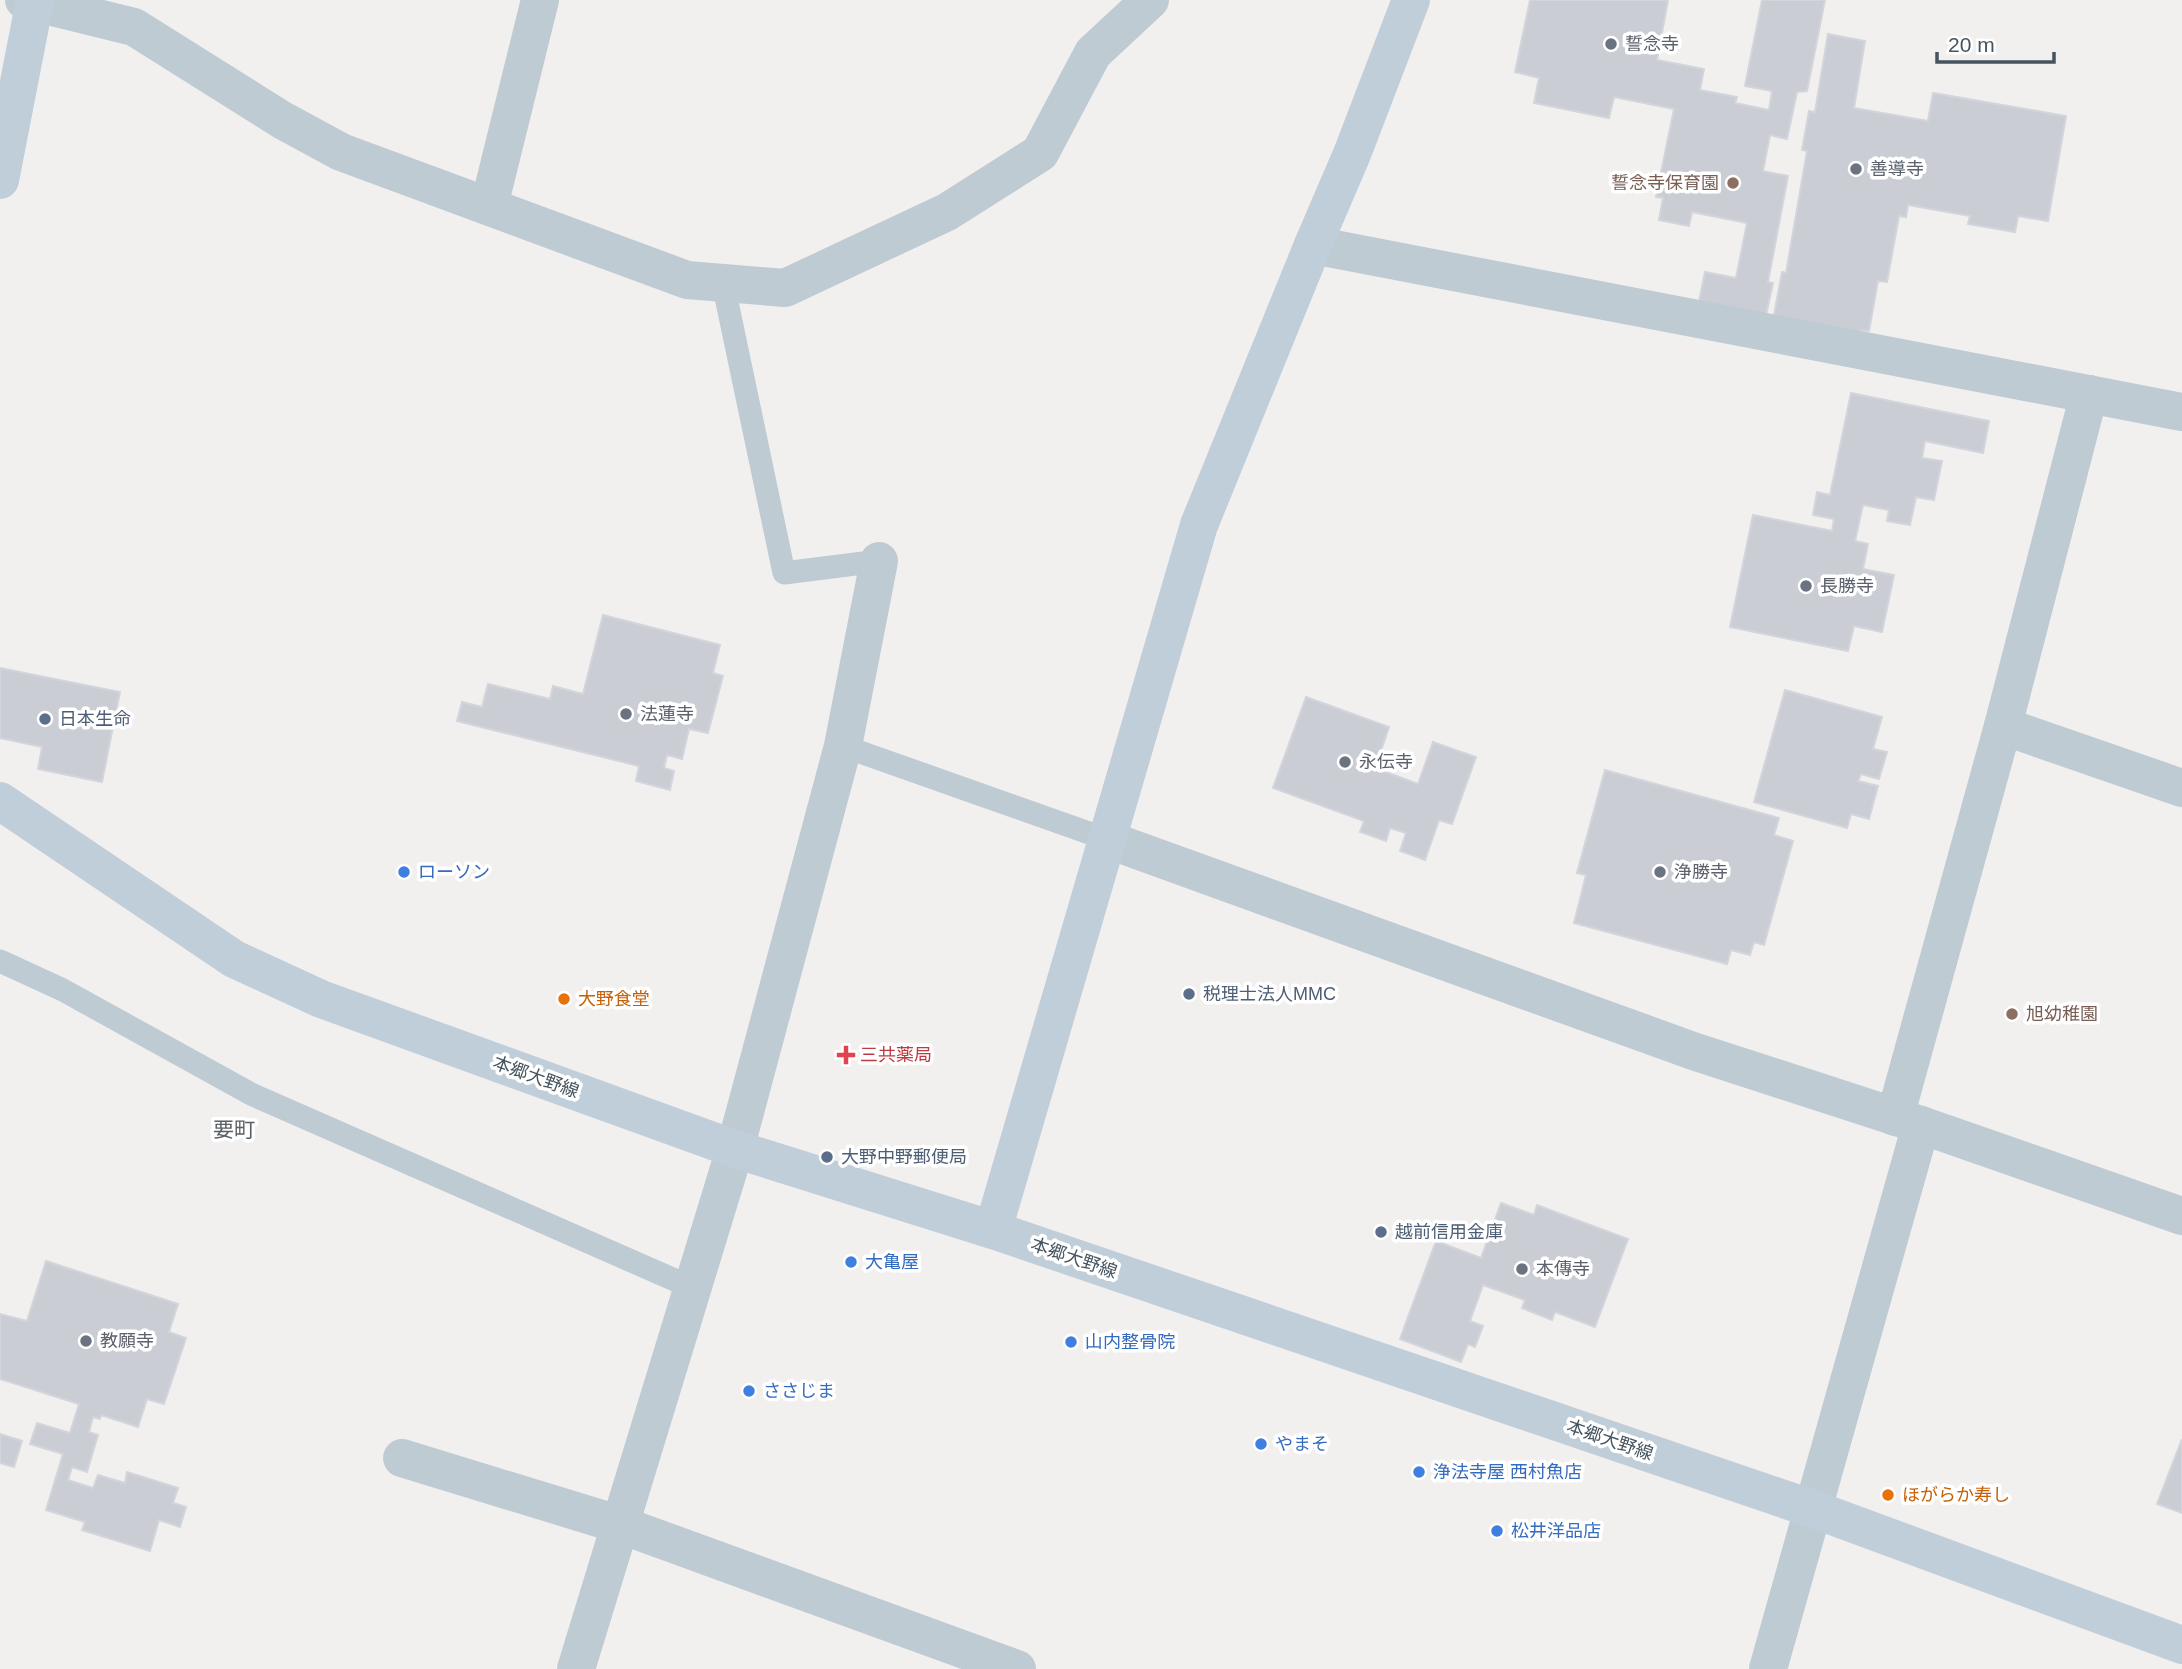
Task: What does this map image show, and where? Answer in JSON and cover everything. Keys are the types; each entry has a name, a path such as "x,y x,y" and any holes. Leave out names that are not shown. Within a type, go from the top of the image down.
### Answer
{"main road":[{"path":"993,1230 1199,525 1352,154 1410,0"},
{"path":"0,180 31,1"},
{"name":"本郷大野線","path":"0,801 234,959 321,999 735,1149 993,1230 1813,1509 2182,1645"}],"street":[{"path":"489,206 540,0"},
{"path":"31,1 134,27 282,120 341,152 687,280 785,288 947,212 1040,153 1093,53 1150,0"},
{"path":"1313,245 2182,412"},
{"path":"1768,1669 1813,1509 2003,726 2089,394"},
{"path":"576,1669 735,1149 843,746 879,561"},
{"path":"2003,726 2182,788"},
{"path":"1106,839 1680,1046 2182,1216"},
{"path":"401,1458 621,1525 1017,1669"}],"lane":[{"path":"723,283 784,573 879,561"},
{"path":"843,746 1106,839"},
{"path":"0,961 63,990 251,1094 693,1288"}],"building":[{"path":"1530,0 1668,0 1657,60 1704,69 1700,90 1737,97 1735,103 1769,110 1772,91 1745,86 1762,0 1825,0 1807,91 1797,92 1787,139 1770,135 1763,171 1788,176 1768,282 1773,283 1764,324 1697,311 1705,272 1736,278 1747,223 1692,212 1689,226 1659,220 1663,198 1656,197 1674,109 1614,97 1609,118 1534,103 1539,78 1515,72"},
{"path":"1828,34 1865,41 1854,108 1928,121 1933,93 2066,116 2048,221 2018,216 2015,232 1968,224 1970,216 1908,205 1906,217 1899,216 1887,282 1878,281 1869,331 1860,330 1858,341 1772,326 1782,272 1786,273 1807,151 1802,150 1809,111 1815,112"},
{"path":"1851,393 1989,421 1983,453 1925,441 1922,458 1942,461 1934,500 1916,497 1910,525 1887,521 1889,510 1863,505 1855,541 1868,544 1863,569 1894,575 1882,632 1854,626 1848,651 1730,627 1753,515 1832,531 1834,519 1813,515 1817,492 1830,495"},
{"path":"603,615 720,645 713,673 723,676 708,733 689,729 682,759 667,755 664,768 674,771 670,790 636,781 639,766 457,721 462,702 482,707 488,684 550,699 553,686 583,694"},
{"path":"0,668 120,692 102,782 38,769 42,747 0,738"},
{"path":"1785,690 1882,717 1873,749 1887,752 1879,779 1861,774 1858,781 1878,786 1869,819 1851,814 1847,828 1754,802"},
{"path":"1306,697 1389,727 1375,768 1418,784 1433,742 1476,757 1452,824 1439,820 1425,860 1400,851 1406,833 1390,828 1386,841 1360,832 1364,821 1273,788"},
{"path":"1605,770 1779,818 1774,835 1793,841 1764,945 1754,942 1750,955 1731,950 1727,964 1574,923 1586,875 1577,873"},
{"path":"1501,1203 1534,1215 1537,1205 1628,1239 1595,1327 1555,1312 1552,1320 1522,1308 1525,1300 1483,1285 1470,1321 1483,1326 1475,1347 1468,1344 1461,1362 1400,1339 1436,1241 1481,1258"},
{"path":"46,1261 178,1304 169,1332 186,1338 164,1404 147,1399 138,1427 101,1415 100,1419 93,1417 89,1432 98,1435 87,1472 72,1467 68,1480 93,1488 98,1475 125,1483 127,1472 178,1488 173,1503 186,1507 180,1527 159,1520 150,1551 82,1530 85,1522 46,1510 63,1454 30,1444 37,1423 70,1433 79,1404 0,1379 0,1314 27,1321"},
{"path":"0,1434 22,1441 14,1467 0,1463"},
{"path":"2182,1439 2182,1513 2157,1504"}],"place":[{"name":"誓念寺","path":"1611,44"},
{"name":"善導寺","path":"1856,169"},
{"name":"誓念寺保育園","path":"1733,183"},
{"name":"長勝寺","path":"1806,586"},
{"name":"法蓮寺","path":"626,714"},
{"name":"日本生命","path":"45,719"},
{"name":"永伝寺","path":"1345,762"},
{"name":"ローソン","path":"404,872"},
{"name":"浄勝寺","path":"1660,872"},
{"name":"税理士法人MMC","path":"1189,994"},
{"name":"大野食堂","path":"564,999"},
{"name":"旭幼稚園","path":"2012,1014"},
{"name":"三共薬局","path":"846,1055"},
{"name":"大野中野郵便局","path":"827,1157"},
{"name":"越前信用金庫","path":"1381,1232"},
{"name":"大亀屋","path":"851,1262"},
{"name":"本傳寺","path":"1522,1269"},
{"name":"教願寺","path":"86,1341"},
{"name":"山内整骨院","path":"1071,1342"},
{"name":"ささじま","path":"749,1391"},
{"name":"やまそ","path":"1261,1444"},
{"name":"浄法寺屋 西村魚店","path":"1419,1472"},
{"name":"ほがらか寿し","path":"1888,1495"},
{"name":"松井洋品店","path":"1497,1531"}],"district":[{"name":"要町","path":"234,1130"}]}
